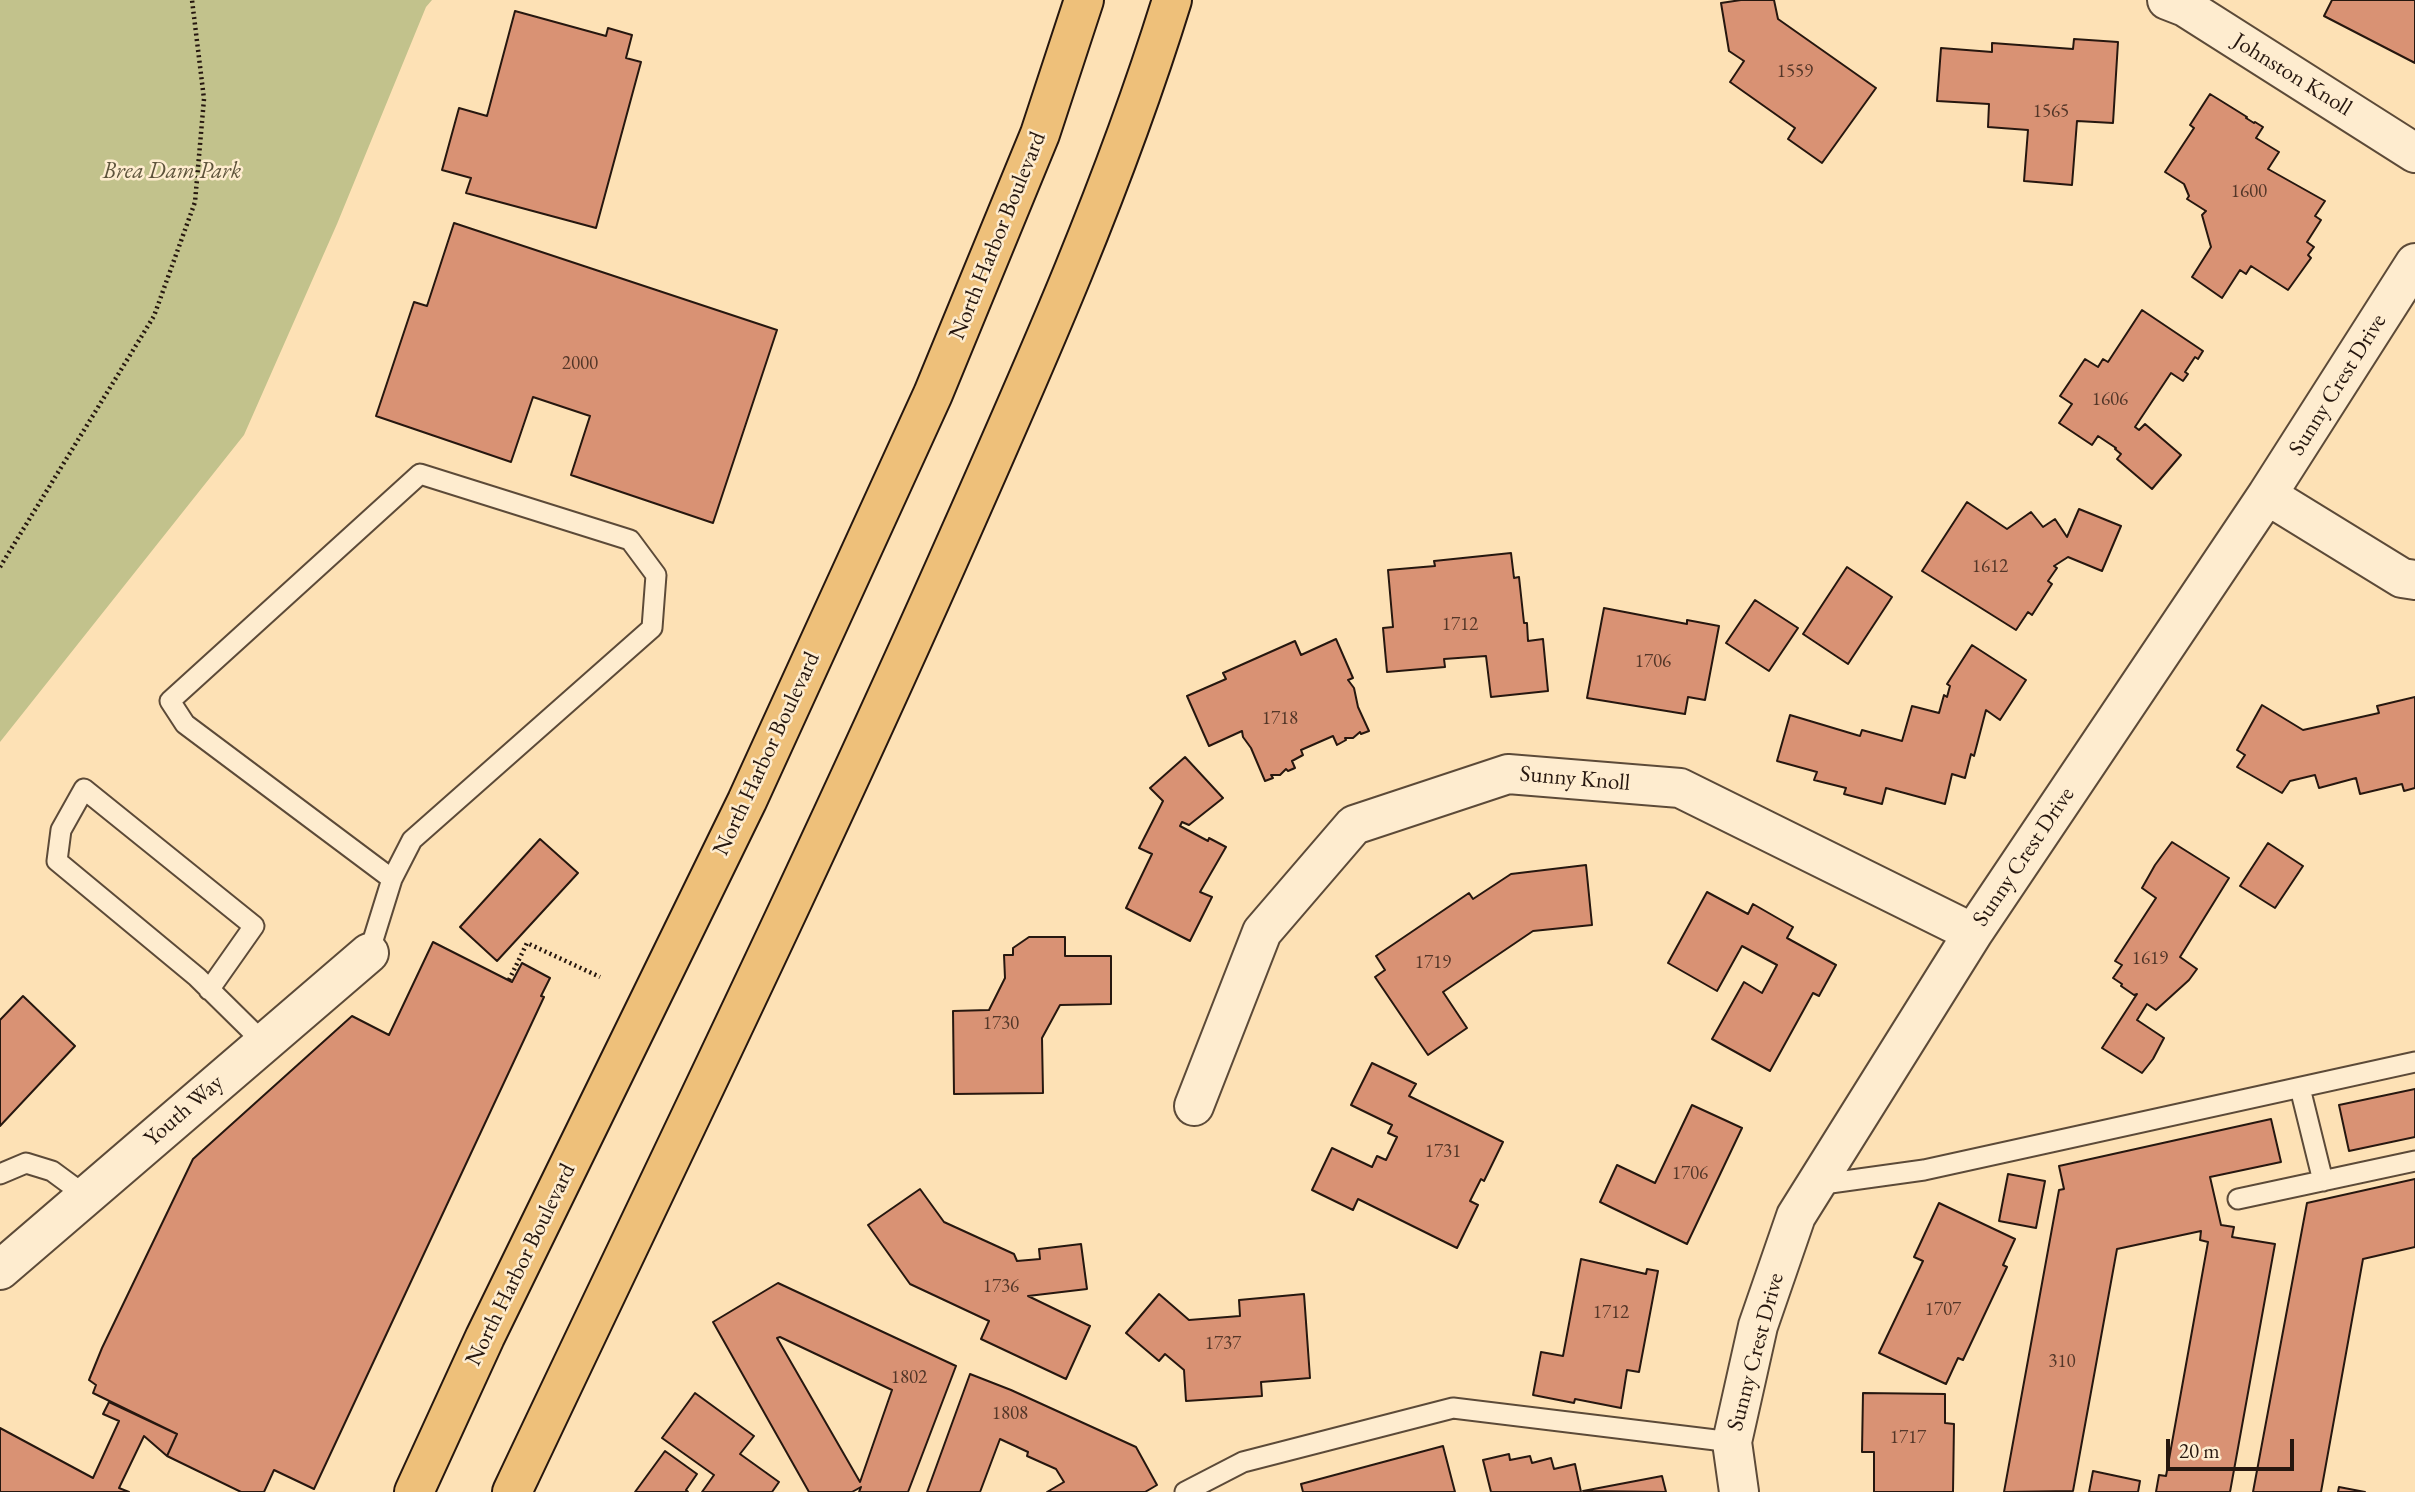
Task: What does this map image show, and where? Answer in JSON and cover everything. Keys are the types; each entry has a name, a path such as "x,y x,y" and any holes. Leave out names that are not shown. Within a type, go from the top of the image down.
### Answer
{"main road":[{"name":"North Harbor Boulevard","path":"414,1492 485,1337 747,801 933,394 1040,134 1084,0"},
{"path":"512,1492 877,722 1052,325 1144,90 1172,0"}],"street":[{"name":"Johnston Knoll","path":"2167,0 2185,7 2415,153"},
{"name":"Sunny Crest Drive","path":"1739,1492 1732,1442 1758,1326 1796,1216 1973,933 2267,495 2415,263"},
{"path":"2267,495 2402,578 2415,580"},
{"name":"Sunny Knoll","path":"1194,1106 1262,932 1354,825 1508,774 1680,788 1973,933"},
{"name":"Youth Way","path":"0,1270 369,953"}],"lane":[{"path":"369,953 392,879 412,840 652,628 656,575 630,540 420,474 170,701 185,724 392,879"},
{"path":"209,990 254,926 84,789 61,830 57,860 209,990 264,1043"},
{"path":"1815,1185 1924,1170 2415,1062"},
{"path":"2300,1087 2323,1181"},
{"path":"2238,1199 2415,1161"},
{"path":"0,1174 26,1163 52,1171 86,1196"},
{"path":"1185,1492 1243,1462 1453,1408 1732,1442"}],"path":[{"path":"0,567 154,316 195,202 204,99 192,0"},
{"path":"509,980 527,943 600,977"}],"green space":[{"name":"Brea Dam Park","path":"0,0 432,0 426,7 337,224 244,435 0,742"}],"building":[{"path":"1774,0 1778,19 1876,88 1822,163 1788,139 1795,128 1730,82 1744,61 1729,51 1721,3"},
{"path":"2332,0 2415,0 2415,63 2324,16"},
{"path":"515,11 606,36 608,28 632,35 626,58 641,62 596,228 466,193 471,178 442,170 459,108 487,116"},
{"path":"2074,39 2118,42 2113,123 2077,121 2072,185 2024,181 2028,130 1988,127 1989,104 1937,101 1941,48 1992,52 1992,43 2073,49"},
{"path":"2210,94 2263,127 2256,138 2279,152 2268,169 2325,201 2315,216 2321,220 2307,242 2314,247 2308,255 2311,258 2288,290 2251,266 2246,274 2240,270 2222,298 2192,277 2211,247 2202,215 2206,211 2187,199 2189,196 2184,184 2165,172 2194,128 2190,125"},
{"path":"454,223 777,330 713,523 571,475 590,416 533,397 511,462 376,416 414,302 427,306"},
{"path":"2142,310 2203,351 2198,359 2195,357 2185,372 2188,374 2183,381 2171,373 2135,427 2139,430 2145,424 2181,455 2152,489 2117,459 2121,454 2116,448 2098,436 2092,445 2059,423 2072,404 2060,396 2085,359 2098,367 2103,359 2108,362"},
{"path":"1967,502 2007,529 2031,512 2043,527 2055,519 2067,537 2079,509 2121,526 2102,571 2068,557 2054,566 2057,568 2048,581 2052,584 2032,615 2028,612 2016,630 1922,571"},
{"path":"1511,553 1514,578 1519,577 1528,641 1543,639 1548,691 1491,697 1486,656 1444,659 1445,667 1387,672 1383,628 1393,627 1388,570 1435,566 1434,561"},
{"path":"1847,567 1892,597 1848,664 1803,634"},
{"path":"1755,600 1798,628 1769,671 1726,643"},
{"path":"1604,608 1687,624 1687,620 1719,626 1705,700 1688,697 1685,714 1587,698"},
{"path":"1336,639 1353,678 1348,680 1354,688 1358,707 1369,731 1360,732 1353,738 1345,738 1346,740 1337,745 1333,736 1301,750 1303,755 1292,761 1295,768 1288,771 1286,769 1280,775 1271,775 1273,778 1265,781 1242,731 1209,746 1187,696 1226,679 1223,673 1295,641 1301,655"},
{"path":"1972,645 2026,680 2000,720 1986,710 1974,756 1971,754 1965,778 1952,774 1945,804 1886,788 1882,804 1844,794 1846,788 1814,780 1817,772 1777,761 1790,715 1860,736 1862,730 1902,741 1912,706 1939,713 1944,695 1947,697 1950,686 1947,684"},
{"path":"2415,697 2415,788 2404,791 2402,784 2360,794 2356,778 2319,788 2315,775 2290,781 2282,793 2237,767 2245,755 2237,750 2262,705 2303,730 2379,713 2377,706"},
{"path":"1185,757 1223,798 1189,825 1182,822 1180,826 1226,847 1200,892 1212,897 1190,941 1126,908 1152,854 1139,848 1163,801 1150,788"},
{"path":"540,839 578,873 497,961 460,927"},
{"path":"2172,842 2229,878 2180,957 2197,969 2189,980 2156,1010 2147,1004 2137,1020 2164,1038 2142,1073 2102,1048 2137,994 2134,995 2113,978 2122,965 2115,961 2156,898 2142,888"},
{"path":"2268,843 2303,866 2275,908 2240,886"},
{"path":"1586,865 1592,925 1533,931 1443,992 1467,1028 1428,1055 1375,977 1385,970 1376,956 1469,893 1473,899 1511,874"},
{"path":"1707,892 1748,914 1753,904 1793,927 1787,938 1836,965 1819,996 1813,993 1770,1071 1712,1039 1744,982 1762,993 1777,965 1742,946 1717,991 1668,963"},
{"path":"1029,937 1065,937 1065,956 1111,956 1111,1004 1060,1005 1042,1038 1043,1093 954,1094 953,1011 989,1010 1005,978 1004,955 1013,955 1013,948"},
{"path":"433,942 512,982 522,963 550,978 541,996 544,997 314,1489 274,1470 264,1492 241,1492 167,1456 177,1434 93,1393 96,1385 89,1380 193,1159 352,1016 389,1035"},
{"path":"23,996 75,1046 0,1126 0,1020"},
{"path":"1372,1063 1416,1084 1409,1096 1503,1142 1484,1181 1481,1179 1470,1201 1478,1205 1457,1248 1358,1199 1353,1210 1312,1190 1332,1148 1372,1167 1377,1156 1386,1160 1397,1137 1388,1133 1392,1125 1351,1105"},
{"path":"2415,1089 2415,1137 2349,1151 2339,1105"},
{"path":"1692,1105 1742,1128 1687,1244 1600,1202 1617,1165 1655,1183"},
{"path":"2271,1119 2281,1162 2210,1177 2221,1225 2234,1227 2232,1237 2275,1244 2230,1492 2156,1492 2159,1475 2166,1476 2208,1242 2200,1240 2201,1231 2117,1249 2073,1491 2004,1492 2059,1190 2064,1189 2059,1166"},
{"path":"2008,1174 2045,1181 2036,1228 1999,1221"},
{"path":"2415,1179 2415,1247 2363,1259 2321,1492 2253,1492 2307,1203"},
{"path":"920,1189 944,1222 1014,1254 1017,1261 1040,1259 1039,1249 1081,1244 1087,1289 1028,1296 1090,1326 1066,1379 981,1339 989,1321 910,1284 868,1225"},
{"path":"1939,1203 2015,1239 2003,1265 2007,1267 1963,1360 1958,1358 1946,1384 1879,1353 1923,1261 1914,1257"},
{"path":"1581,1259 1646,1274 1647,1269 1658,1271 1639,1372 1627,1370 1621,1408 1575,1399 1574,1403 1533,1395 1541,1352 1563,1356"},
{"path":"778,1283 956,1366 908,1492 859,1492 861,1487 852,1492 809,1492 713,1322","holes":["780,1337 892,1390 860,1482 777,1338"]},
{"path":"1159,1294 1189,1320 1240,1316 1239,1300 1304,1294 1310,1378 1261,1382 1262,1396 1186,1401 1184,1370 1165,1354 1159,1361 1126,1333"},
{"path":"970,1374 1136,1447 1157,1485 1145,1492 1047,1492 1064,1482 1056,1469 1027,1456 1028,1452 1000,1439 980,1492 927,1492"},
{"path":"695,1393 754,1436 740,1454 779,1482 772,1492 702,1492 714,1475 662,1438"},
{"path":"1863,1393 1945,1394 1945,1423 1954,1424 1953,1492 1874,1492 1874,1452 1862,1452"},
{"path":"109,1402 177,1434 167,1456 144,1436 119,1488 129,1492 0,1492 0,1428 93,1478 119,1421 103,1414"},
{"path":"1443,1446 1455,1492 1303,1492 1301,1484"},
{"path":"665,1451 697,1474 686,1490 688,1492 635,1492"},
{"path":"1509,1454 1510,1460 1530,1456 1532,1463 1551,1458 1554,1469 1575,1464 1581,1492 1491,1492 1483,1460"},
{"path":"2093,1471 2140,1481 2138,1492 2089,1492"},
{"path":"1662,1476 1666,1492 1583,1491"},
{"path":"2339,1487 2365,1492 2338,1492"}]}
